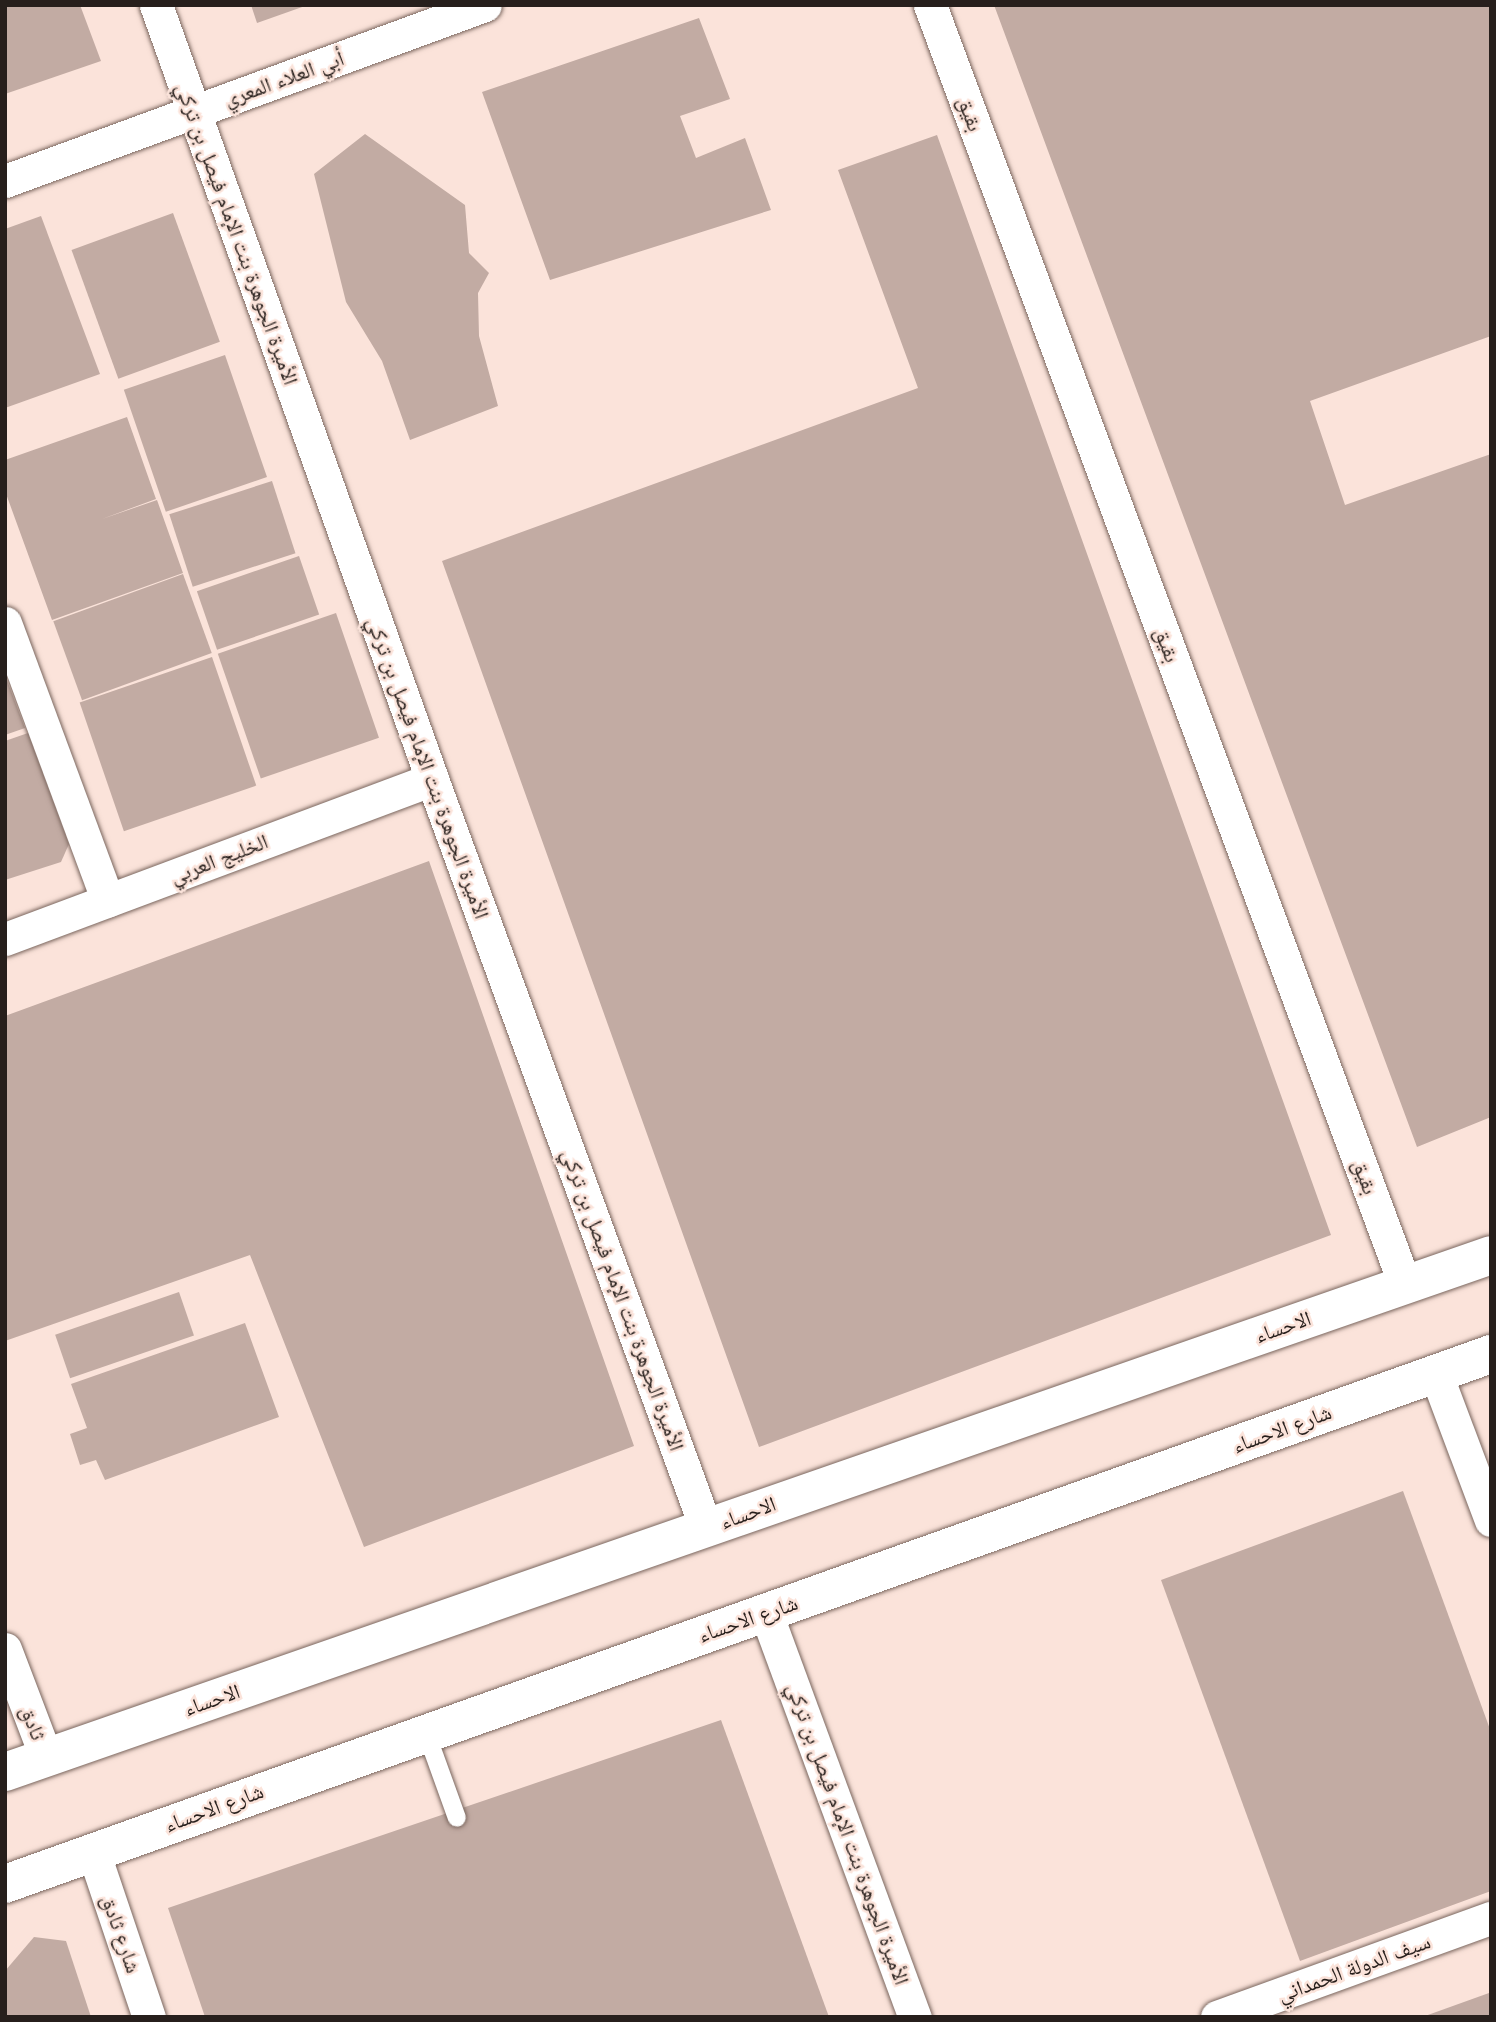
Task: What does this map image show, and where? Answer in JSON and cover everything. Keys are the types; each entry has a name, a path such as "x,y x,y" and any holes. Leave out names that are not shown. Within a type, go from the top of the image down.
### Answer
{"main road":[{"name":"الاحساء","path":"5,1772 1491,1255"},
{"name":"شارع الاحساء","path":"5,1884 1491,1354"}],"street":[{"name":"الأميرة الجوهرة بنت الإمام فيصل بن تركي","path":"156,5 432,779 706,1528"},
{"name":"أبي العلاء المعري","path":"5,181 485,5"},
{"name":"بقيق","path":"930,5 1405,1285"},
{"path":"5,623 108,901"},
{"name":"الخليج العربي","path":"5,939 432,779"},
{"path":"1436,1374 1491,1520"},
{"name":"الأميرة الجوهرة بنت الإمام فيصل بن تركي","path":"766,1613 915,2017"},
{"name":"ثادق","path":"5,1649 46,1757"},
{"name":"شارع ثادق","path":"93,1852 149,2017"},
{"name":"سيف الدولة الحمداني","path":"1217,2017 1491,1918"}],"lane":[{"path":"425,1732 457,1818"}],"building":[{"path":"5,5 80,5 101,61 5,94"},
{"path":"251,5 305,5 305,6 257,23"},
{"path":"994,5 1491,5 1491,336 1310,401 1345,505 1491,454 1491,1117 1417,1147"},
{"path":"699,18 730,99 680,116 696,158 745,138 771,210 550,280 482,92"},
{"path":"365,134 465,205 469,253 489,273 478,293 479,336 498,406 410,440 382,361 346,302 314,174"},
{"path":"937,135 1331,1235 759,1447 442,561 918,388 838,170"},
{"path":"173,213 220,342 118,379 72,250"},
{"path":"41,216 100,374 5,408 5,229"},
{"path":"225,355 267,477 166,512 124,390"},
{"path":"127,417 156,499 102,519 157,500 183,573 52,620 5,491 5,460"},
{"path":"272,481 295,553 193,587 169,514"},
{"path":"299,556 319,615 217,650 197,591"},
{"path":"183,574 212,653 82,700 53,621"},
{"path":"336,613 379,738 261,779 218,654"},
{"path":"212,657 256,786 124,831 80,703"},
{"path":"5,675 25,728 5,735"},
{"path":"28,733 69,844 61,862 5,880 5,741"},
{"path":"429,861 634,1446 364,1547 250,1255 5,1341 5,1016"},
{"path":"179,1292 194,1335 70,1378 55,1335"},
{"path":"245,1323 279,1417 105,1480 96,1460 80,1465 70,1434 87,1428 71,1384"},
{"path":"1403,1491 1491,1732 1491,1891 1300,1961 1161,1580"},
{"path":"721,1720 829,2017 205,2017 168,1908"},
{"path":"34,1937 66,1941 91,2017 5,2017 5,1971"},
{"path":"1489,1993 1491,2017 1425,2017 1425,2016"}]}
